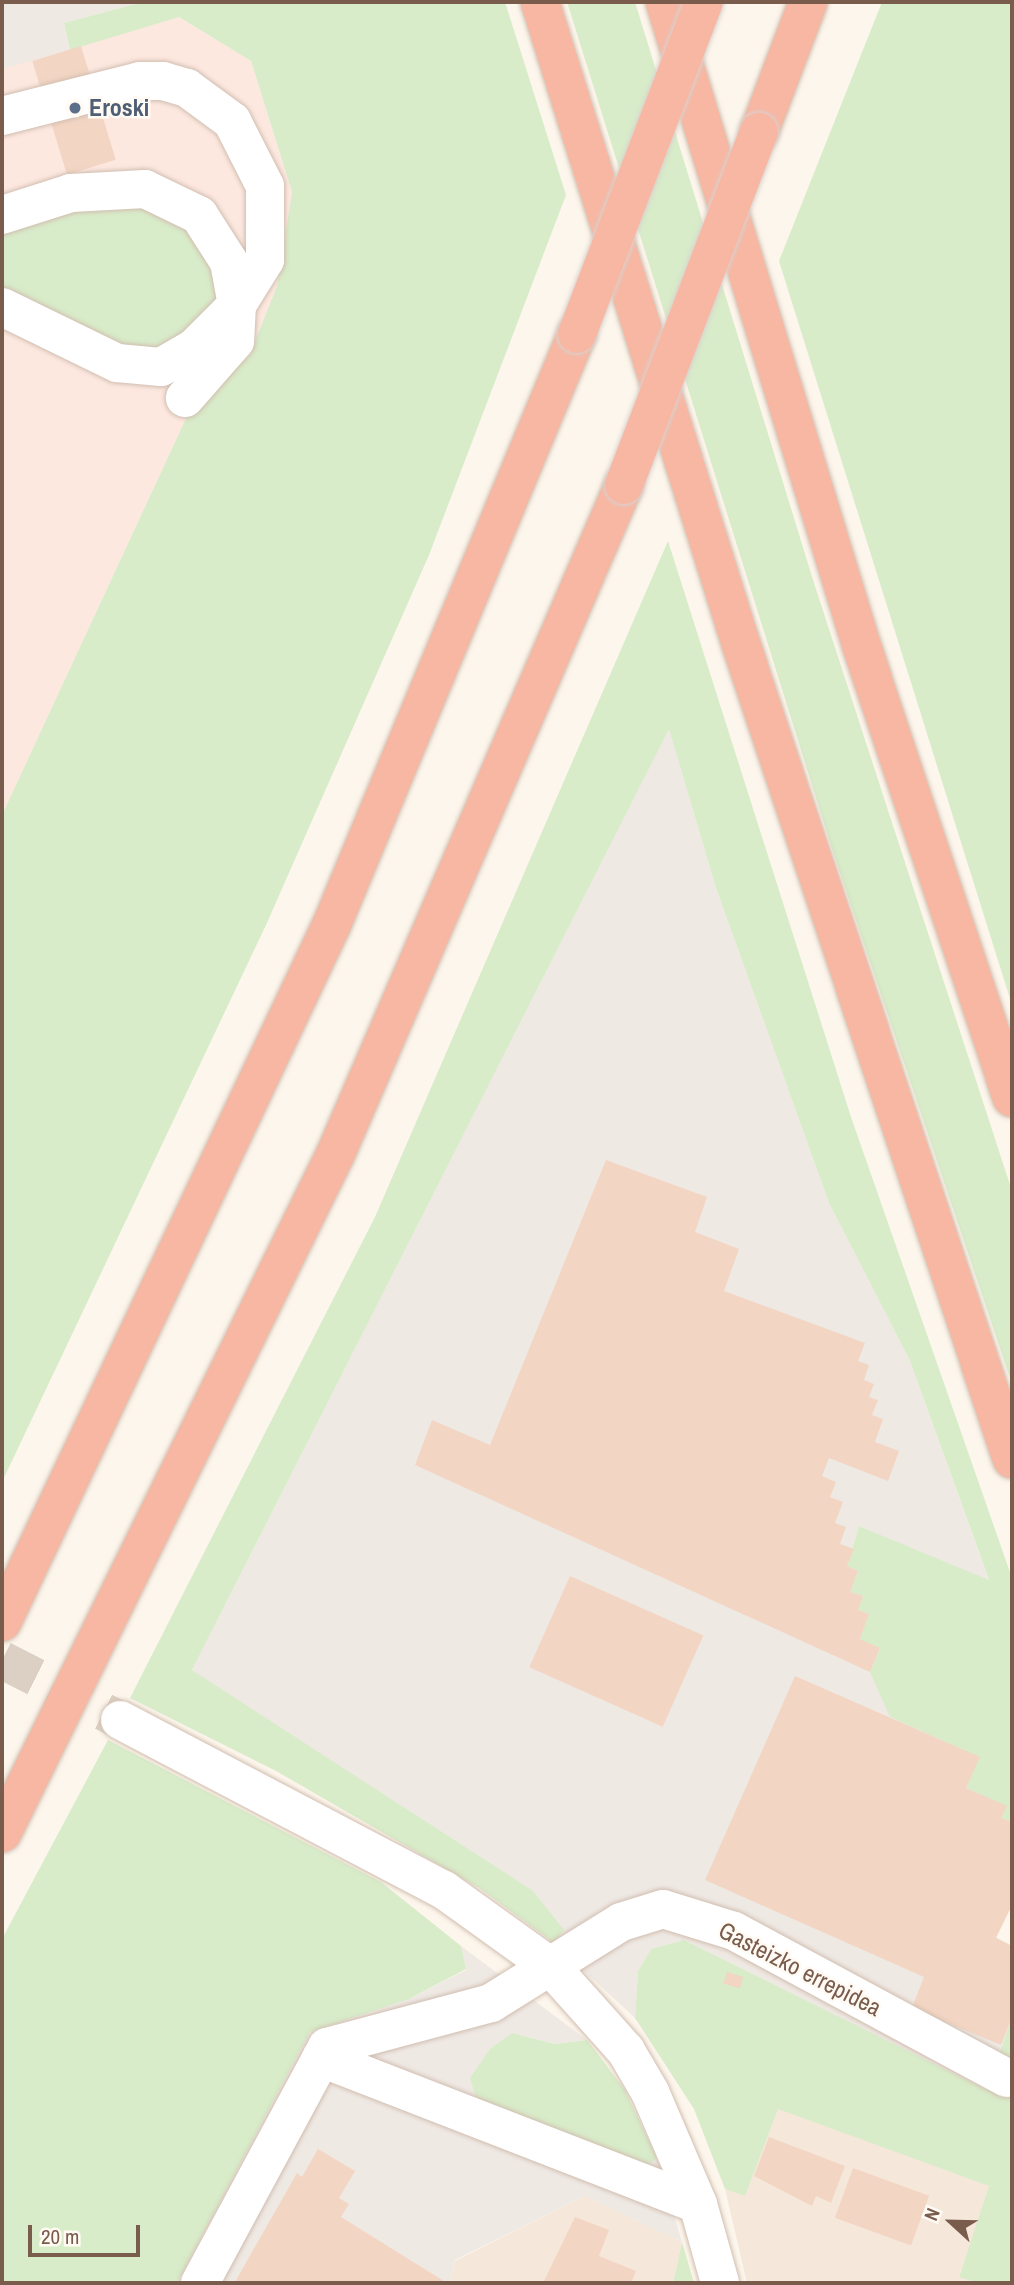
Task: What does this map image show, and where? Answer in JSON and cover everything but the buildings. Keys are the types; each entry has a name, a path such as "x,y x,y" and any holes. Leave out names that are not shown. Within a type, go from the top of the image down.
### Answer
{"highway":[{"path":"540,2 745,657 1012,1460"},
{"path":"664,2 862,647 1012,1098"},
{"path":"2,1622 332,924 577,334 704,2"},
{"path":"2,1833 336,1153 624,485 808,2"}],"street":[{"path":"2,116 140,81 187,88 232,121 265,186 265,260 237,305 194,348 162,367 117,363 2,307"},
{"path":"2,215 71,193 145,189 199,215 229,262 237,305 234,341 185,398"},
{"path":"120,1720 444,1890 551,1967 626,2051 662,2116 698,2204 720,2283"},
{"name":"Gasteizko errepidea","path":"321,2058 327,2047 491,2003 621,1922 663,1909 734,1931 1007,2078"},
{"path":"200,2283 321,2058 698,2204"}],"shaded area":[{"path":"2,2 143,2 64,23 70,50 2,69"},
{"path":"179,17 251,61 292,192 277,286 249,356 189,412 2,815 2,69"},
{"path":"669,728 716,888 829,1203 910,1361 989,1581 859,1526 847,1566 858,1571 880,1648 980,1757 1007,1806 1002,1817 1012,1822 1012,1905 996,1937 1012,1946 1012,2017 988,2091 684,1940 651,1949 638,1971 635,2018 554,1943 192,1670"},
{"path":"461,1946 587,2040 555,2044 512,2033 649,2165 657,2158 682,2242 585,2196 455,2260 449,2283 177,2283 310,2032 409,1999 466,1970"},
{"path":"777,2108 990,2186 959,2276 978,2283 747,2283 725,2189 745,2195"},
{"path":"585,2196 682,2242 673,2283 449,2283 455,2261"}],"green space":[{"path":"143,2 505,2 566,195 429,555 266,925 2,1482 2,815 189,412 249,356 277,286 292,192 251,61 179,17 70,50 64,23"},
{"path":"567,2 635,2 814,583 1012,1191 1012,1384 832,849"},
{"path":"882,2 1012,2 1012,1005 779,261"},
{"path":"119,197 191,218 222,287 214,312 194,336 137,355 2,298 2,225"},
{"path":"668,541 851,1117 1012,1578 1012,1822 1001,1818 1006,1806 966,1788 979,1757 890,1717 870,1672 880,1649 860,1639 869,1614 858,1610 863,1596 850,1592 858,1571 847,1566 859,1526 989,1580 910,1361 829,1203 716,888 669,729 192,1670 533,1891 564,1930 554,1943 479,1888 276,1771 130,1698 375,1217"},
{"path":"108,1740 381,1882 461,1946 466,1969 409,1999 310,2032 177,2283 2,2283 2,1939"},
{"path":"684,1940 987,2090 1012,2017 1012,2283 978,2283 959,2277 989,2186 778,2109 745,2196 725,2189 694,2109 635,2018 638,1971 651,1949"},
{"path":"512,2033 555,2044 587,2040 625,2090 657,2158 649,2165 477,2101 470,2078 490,2049"},
{"path":"682,2242 694,2283 673,2283"}],"tunnel":[{"path":"2,1660 120,1720"}],"place":[{"name":"Eroski","path":"75,108"}]}
